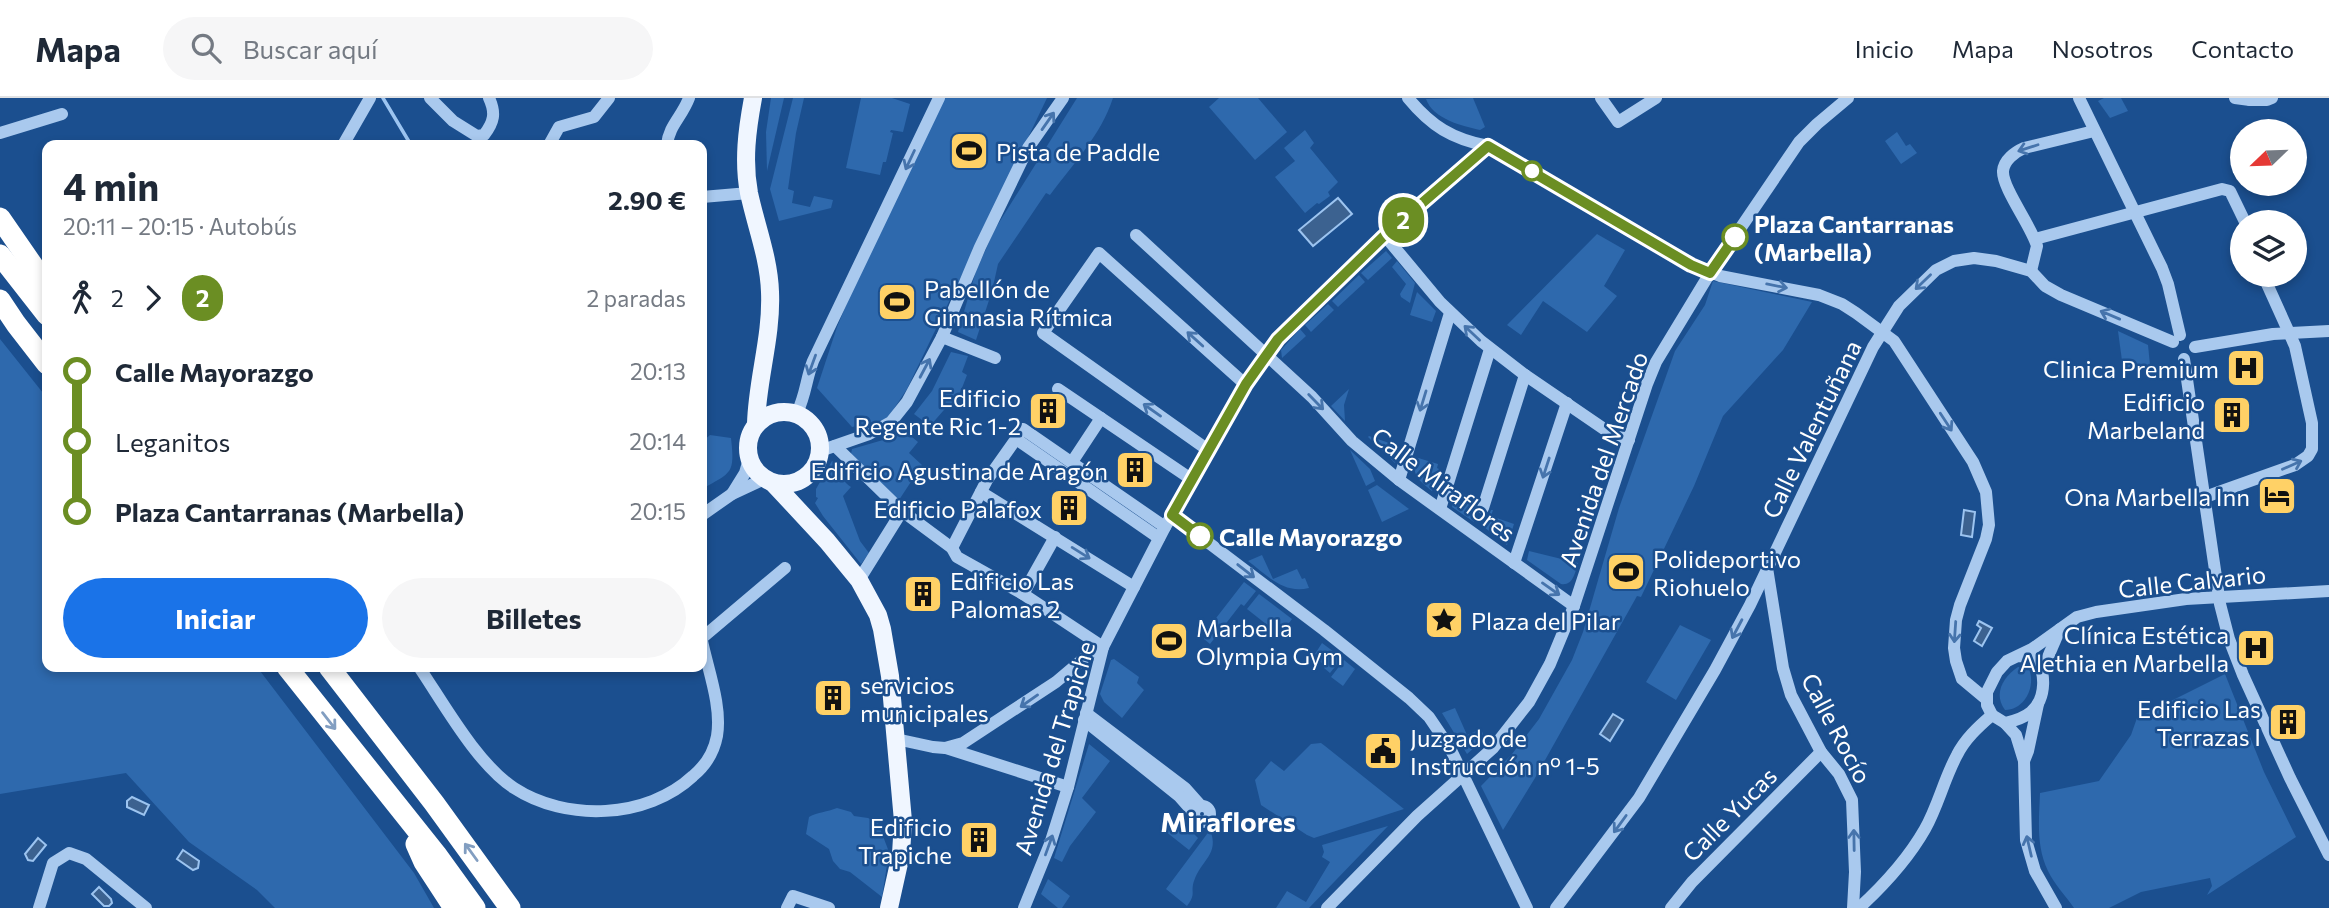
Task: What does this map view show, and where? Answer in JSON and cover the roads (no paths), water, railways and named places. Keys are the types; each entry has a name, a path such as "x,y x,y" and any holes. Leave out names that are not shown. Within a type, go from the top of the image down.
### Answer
{"highway":[{"path":"0,218 42,279"},
{"path":"0,255 42,309"},
{"path":"0,300 8,318 42,358"},
{"path":"291,672 436,854 475,908"},
{"path":"333,672 435,803 510,908"},
{"path":"402,813 425,862 454,908"}],"main road":[{"path":"753,98 746,148 749,194 767,264 771,309 764,371 757,397 756,424 748,441 749,459 752,467 809,521 859,580 878,615 885,640 903,837 889,908"},
{"path":"764,371 770,397 813,426 827,449 807,475 790,483 769,481"},
{"path":"756,424 770,414 790,412"},
{"path":"807,475 804,489 809,521"}],"street":[{"path":"346,140 370,98"},
{"path":"430,98 453,121 477,136 484,135 494,120 494,107 489,98"},
{"path":"552,140 559,127 594,117 609,98"},
{"path":"668,140 669,130 684,111 689,98"},
{"path":"790,412 805,397 808,372 939,98"},
{"path":"827,449 869,434 891,422 907,402 942,337 979,247 1028,148 1063,98"},
{"path":"1408,98 1428,120 1444,131 1460,139 1488,146 1691,265 1710,273 1819,295 1842,304 1894,341 1973,462 1986,492 1989,507 1986,539 1956,620 1955,662 1962,679 1986,699 1992,715 2005,723 2016,735 2024,761 2026,840 2045,908"},
{"path":"1601,98 1618,122 1656,98"},
{"name":"Avenida del Mercado","path":"1327,908 1414,820 1493,748 1529,702 1550,664 1574,606 1651,372 1710,273 1799,142 1848,98"},
{"path":"2079,98 2168,284 2177,339 2173,354 2184,359"},
{"path":"2235,98 2272,98"},
{"path":"0,133 62,114"},
{"path":"2031,271 2037,246 2004,177 2006,163 2017,151 2024,148 2094,131"},
{"name":"Avenida del Trapiche","path":"1029,906 1068,787 1103,647 1162,533 1246,384 1278,339 1384,236 1488,146"},
{"path":"2035,239 2226,189 2234,196 2240,210"},
{"path":"707,197 749,194"},
{"name":"Calle Miraflores","path":"1136,235 1312,397 1352,441 1399,480 1574,606"},
{"path":"1384,236 1450,313 1490,349 1612,434 1629,440"},
{"path":"1208,450 1043,333 1099,253 1246,384"},
{"name":"Calle Valentuñana","path":"1556,908 1639,798 1715,670 1882,332 1899,306 1928,276 1944,265 1963,258 1996,261 2031,271 2045,286 2061,295 2177,339"},
{"path":"2205,496 2295,465 2308,456 2312,449 2313,433 2296,350 2268,287"},
{"path":"1399,480 1450,313"},
{"path":"2195,347 2290,332 2329,331"},
{"path":"942,337 995,358"},
{"path":"2177,339 2191,338 2195,347 2193,354 2184,359"},
{"path":"1440,509 1490,349"},
{"path":"2184,359 2219,596 2228,639 2295,788 2329,855"},
{"path":"1483,508 1525,375"},
{"path":"1058,388 1191,480"},
{"path":"1514,563 1567,403"},
{"path":"1072,462 1101,418"},
{"path":"1020,434 1072,462 1162,533"},
{"path":"952,548 987,480 1020,434"},
{"path":"1020,434 1162,533"},
{"path":"827,449 952,548 957,557 1023,594 1103,647"},
{"path":"732,494 745,473 749,459"},
{"path":"707,511 732,494 769,481"},
{"path":"981,492 1134,587"},
{"path":"707,507 717,504"},
{"path":"859,580 902,511"},
{"path":"1172,515 1315,623 1419,707 1444,738 1527,908"},
{"path":"1023,594 1055,537"},
{"path":"707,636 785,568"},
{"name":"Calle Rocío","path":"1767,568 1787,683 1795,704 1821,752 1839,774 1852,800 1855,872 1853,908"},
{"name":"Calle Calvario","path":"2018,656 2039,644 2062,625 2077,617 2096,612 2219,596 2329,591"},
{"path":"2042,671 2062,625"},
{"path":"945,748 970,740 1073,669 1096,649 1103,647"},
{"path":"1986,699 1997,672 2007,661 2018,656 2032,657 2040,665 2042,687 2024,761"},
{"path":"422,672 474,747 496,774 512,787 551,805 571,809 608,810 648,803 674,792 697,772 713,749 718,717 707,664"},
{"path":"1073,669 1083,674 1093,685"},
{"path":"2005,723 2026,715 2039,702"},
{"path":"1859,908 1914,847 1930,819 1956,755 1969,737 1992,715"},
{"path":"1085,717 1198,810"},
{"path":"896,739 945,748 1068,787"},
{"name":"Calle Yucas","path":"1671,908 1692,881 1821,752"},
{"path":"40,902 53,863 69,853 86,859 146,908"},
{"path":"2035,870 2056,908"},
{"path":"787,908 793,896 830,908"}],"waterway":[{"path":"383,98 408,140"}],"place":[{"name":"Pista de Paddle","path":"969,151"},
{"name":"Plaza Cantarranas (Marbella)","path":"1735,237"},
{"name":"Pabellón de Gimnasia Rítmica","path":"897,302"},
{"name":"Clinica Premium","path":"2246,368"},
{"name":"Edificio Regente Ric 1-2","path":"1048,411"},
{"name":"Edificio Marbeland","path":"2232,415"},
{"name":"Edificio Agustina de Aragón","path":"1135,470"},
{"name":"Ona Marbella Inn","path":"2277,496"},
{"name":"Edificio Palafox","path":"1069,508"},
{"name":"Calle Mayorazgo","path":"1200,536"},
{"name":"Polideportivo Riohuelo","path":"1626,572"},
{"name":"Edificio Las Palomas 2","path":"923,594"},
{"name":"Plaza del Pilar","path":"1444,620"},
{"name":"Marbella Olympia Gym","path":"1169,641"},
{"name":"Clínica Estética Alethia en Marbella","path":"2256,648"},
{"name":"servicios municipales","path":"833,698"},
{"name":"Edificio Las Terrazas I","path":"2288,722"},
{"name":"Juzgado de Instrucción nº 1-5","path":"1383,751"},
{"name":"Edificio Trapiche","path":"979,840"}],"district":[{"name":"Miraflores","path":"1228,821"}]}
